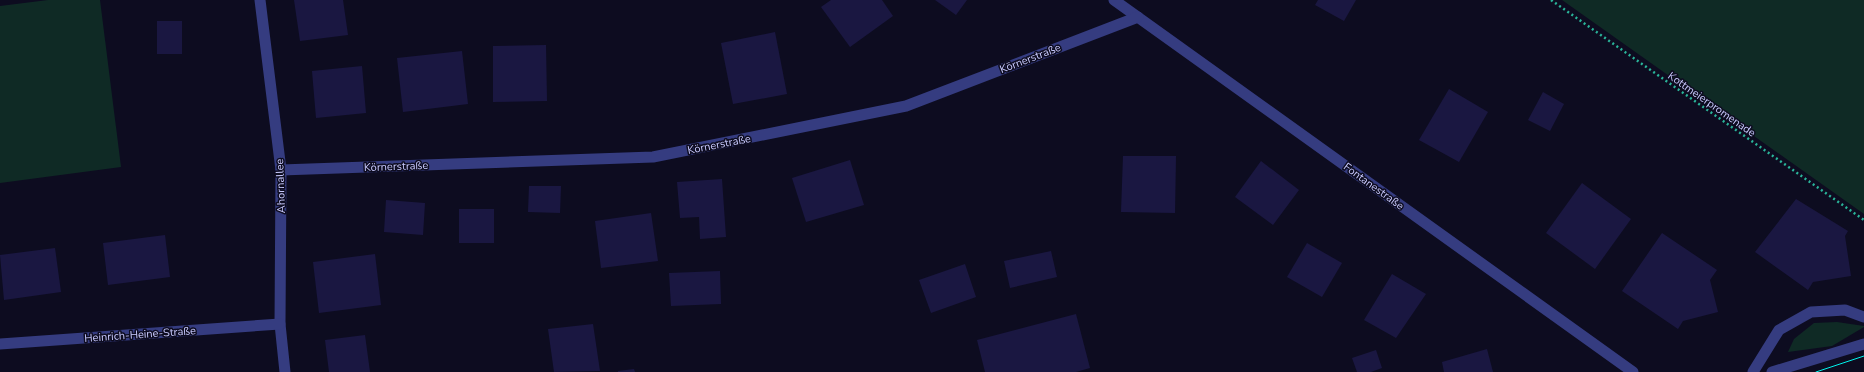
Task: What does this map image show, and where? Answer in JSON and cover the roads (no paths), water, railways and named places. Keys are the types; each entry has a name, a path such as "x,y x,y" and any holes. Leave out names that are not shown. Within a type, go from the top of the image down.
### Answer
{"street":[{"name":"Ahornallee","path":"260,0 281,170 280,324 286,372"},
{"name":"Fontanestraße","path":"1114,0 1633,372"},
{"name":"Körnerstraße","path":"281,170 653,157 906,106 1138,17"},
{"path":"1753,372 1779,330 1810,312 1845,310 1864,317"},
{"name":"Heinrich-Heine-Straße","path":"0,344 280,324"},
{"path":"1772,372 1864,344"}],"tram line":[{"path":"1816,372 1864,356"}]}
